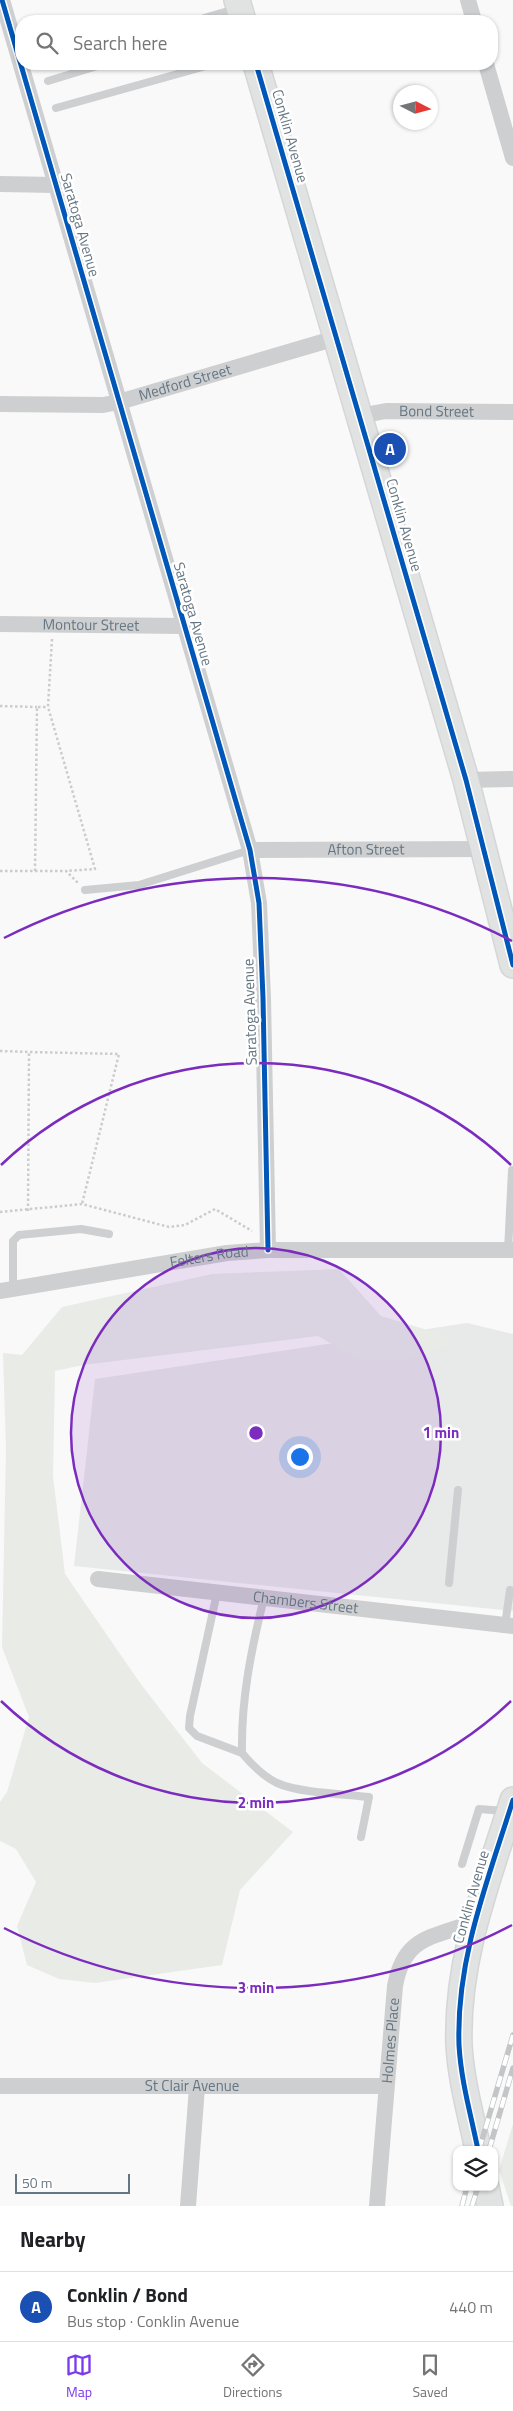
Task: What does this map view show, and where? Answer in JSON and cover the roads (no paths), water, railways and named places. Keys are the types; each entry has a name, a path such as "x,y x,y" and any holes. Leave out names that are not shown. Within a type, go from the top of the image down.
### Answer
{"main road":[{"name":"Conklin Avenue","path":"258,70 466,780 513,966"},
{"name":"Conklin Avenue","path":"477,2146 463,2082 460,2045 461,1987 474,1922 511,1805"},
{"path":"487,2191 490,2206"}],"street":[{"name":"Saratoga Avenue","path":"2,0 15,45"},
{"path":"468,0 472,15"},
{"name":"Saratoga Avenue","path":"22,70 250,850 259,903 263,988 268,1250"},
{"path":"488,70 513,158"},
{"path":"0,184 56,185"},
{"name":"Medford Street","path":"0,404 103,405 119,402 336,338"},
{"name":"Bond Street","path":"359,416 386,411 513,412"},
{"name":"Montour Street","path":"0,624 184,626"},
{"path":"466,780 513,779"},
{"name":"Afton Street","path":"250,850 484,849"},
{"name":"Felters Road","path":"6,1290 228,1253 268,1250 510,1250"},
{"name":"Chambers Street","path":"98,1579 509,1625"},
{"name":"Holmes Place","path":"377,2206 386,2086 398,1967 415,1944 474,1922"},
{"name":"St Clair Avenue","path":"0,2086 386,2086"},
{"path":"188,2206 197,2087"}],"lane":[{"path":"218,15 240,10"},
{"path":"48,81 84,70"},
{"path":"56,108 192,70"},
{"path":"85,890 139,885 250,850"},
{"path":"510,1250 512,1170"},
{"path":"6,1290 12,1241 19,1234 81,1229 109,1234"},
{"path":"449,1583 458,1490"},
{"path":"509,1625 510,1590"},
{"path":"217,1593 189,1728 197,1736 242,1753 255,1768 278,1783 369,1798 362,1837"},
{"path":"242,1753 244,1693 252,1645 264,1598"},
{"path":"462,1864 478,1809 511,1805"}],"railway":[{"path":"480,2146 513,2035"},
{"path":"490,2146 513,2068"},
{"path":"462,2206 466,2191"},
{"path":"472,2206 477,2191"}],"place":[{"name":"Conklin / Bond","path":"390,449"}]}
